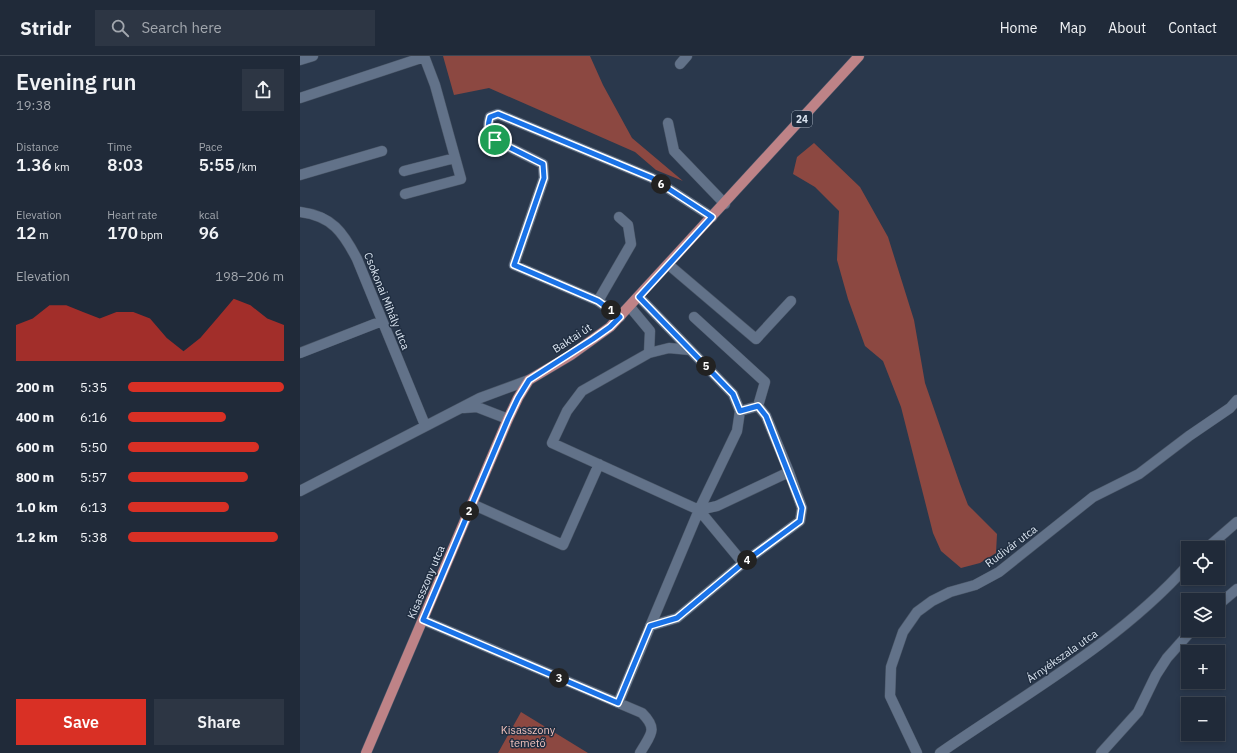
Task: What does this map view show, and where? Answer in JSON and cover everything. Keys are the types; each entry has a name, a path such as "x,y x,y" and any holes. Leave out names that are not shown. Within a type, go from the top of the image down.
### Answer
{"main road":[{"name":"Baktai út","path":"508,419 529,380 610,327 669,265 859,56"},
{"name":"Kisasszony utca","path":"366,753 508,419"}],"street":[{"path":"300,60 313,56"},
{"path":"300,98 424,56 435,85 461,179 406,194"},
{"path":"680,64 687,56"},
{"path":"620,317 598,301 514,265 544,178 543,164 495,140 490,134 487,126 490,117 498,114 652,178 712,217"},
{"path":"668,123 674,151 724,204"},
{"path":"300,175 382,151"},
{"path":"404,171 455,158"},
{"name":"Csokonai Mihály utca","path":"300,212 324,217 345,235 357,259 425,425"},
{"path":"598,301 631,244 628,225 619,217"},
{"path":"669,265 756,339 791,301"},
{"path":"618,703 698,510 737,431 740,411 733,394 639,297"},
{"path":"630,306 650,331 649,353"},
{"path":"694,317 766,382 758,406"},
{"path":"300,354 382,321"},
{"path":"690,350 669,348 649,353 582,391 567,411 552,443 698,510 743,563"},
{"path":"300,491 460,408 508,386 529,380"},
{"name":"Rudivár utca","path":"917,753 890,696 891,667 903,632 917,612 932,601 950,592 975,585 1000,572 1093,497 1139,474 1189,436 1230,408 1237,400"},
{"path":"740,411 758,406"},
{"path":"650,626 677,618 743,563 800,521 802,508 789,472 766,416 758,406"},
{"path":"460,408 476,407 508,419"},
{"path":"472,504 563,544 599,464"},
{"path":"698,510 717,506 789,472"},
{"path":"1214,541 1237,522"},
{"name":"Árnyékszala utca","path":"940,753 1087,654 1115,633 1181,572"},
{"path":"1225,600 1237,589"},
{"path":"423,620 642,713 651,722 652,732 640,753"},
{"path":"1101,753 1138,712 1156,675 1167,658 1186,637"}],"green space":[{"path":"443,56 590,56 603,85 632,138 683,181 656,170 635,152 489,88 454,95"},
{"path":"814,143 860,187 888,237 914,320 925,383 960,484 968,505 997,534 996,553 980,563 961,568 941,551 933,533 901,407 883,361 865,346 848,299 837,260 839,211 815,187 793,174 797,157"},
{"name":"Kisasszony temető","path":"521,712 588,753 498,753"}],"route":[{"path":"498,114 576,145 652,178 712,217 639,297 733,394 740,411 758,406 766,416 802,508 800,521 743,563 677,618 650,626 618,703 423,620 508,419 529,380 571,355 610,327 620,317 598,301 514,265 544,178 543,164 495,140 490,134 487,126 490,117 498,114"}]}
